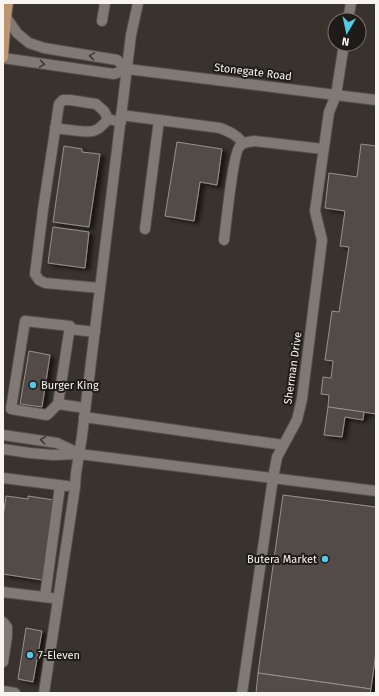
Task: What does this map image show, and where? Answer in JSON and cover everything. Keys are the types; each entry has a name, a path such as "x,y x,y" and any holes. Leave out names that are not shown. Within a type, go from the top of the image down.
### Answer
{"main road":[{"path":"3,57 8,3"}],"street":[{"path":"102,21 105,3"},
{"path":"44,693 75,487 131,35 138,3"},
{"name":"Stonegate Road","path":"6,17 17,33 29,42 44,48 116,60 127,69"},
{"name":"Sherman Drive","path":"242,693 276,457 298,420 302,399 322,240 315,211 329,112 336,95 343,52"},
{"name":"Stonegate Road","path":"3,57 114,74 127,69 376,100"},
{"path":"100,288 45,283 39,280 35,274 59,104 63,100 70,100 96,104 104,111 108,119"},
{"path":"55,128 87,132 94,131 108,119 159,120 220,128 231,132 243,143"},
{"path":"145,229 159,120"},
{"path":"224,240 238,146 243,143 254,141 323,149"},
{"path":"25,321 70,326 58,404 47,415 11,409 25,321"},
{"path":"69,329 95,332"},
{"path":"58,404 85,413 283,445"},
{"path":"3,434 57,443 79,454"},
{"path":"3,449 53,455 79,454 376,491"},
{"path":"3,478 75,487"},
{"path":"45,597 60,486"},
{"path":"3,592 58,599"},
{"path":"3,622 7,626 3,662"},
{"path":"3,691 15,693"}],"building":[{"path":"177,142 222,149 217,185 200,182 194,221 165,216"},
{"path":"361,144 376,146 376,414 328,407 329,395 321,394 323,377 331,378 333,361 325,360 332,311 339,312 349,247 340,246 345,211 325,208 329,173 357,177"},
{"path":"64,146 82,149 82,152 100,154 89,227 53,222"},
{"path":"53,227 89,232 85,268 48,263"},
{"path":"29,351 50,355 42,407 20,404"},
{"path":"328,407 364,412 363,420 345,417 342,437 324,435"},
{"name":"Butera Market","path":"283,495 376,507 376,652 371,689 258,673"},
{"path":"6,496 28,499 28,496 54,500 42,580 3,574 3,517"},
{"name":"7-Eleven","path":"26,628 42,631 33,682 18,679"},
{"path":"258,673 371,689 370,693 256,693"}],"place":[{"name":"Burger King","path":"33,385"},
{"name":"Butera Market","path":"325,559"},
{"name":"7-Eleven","path":"30,655"}]}
